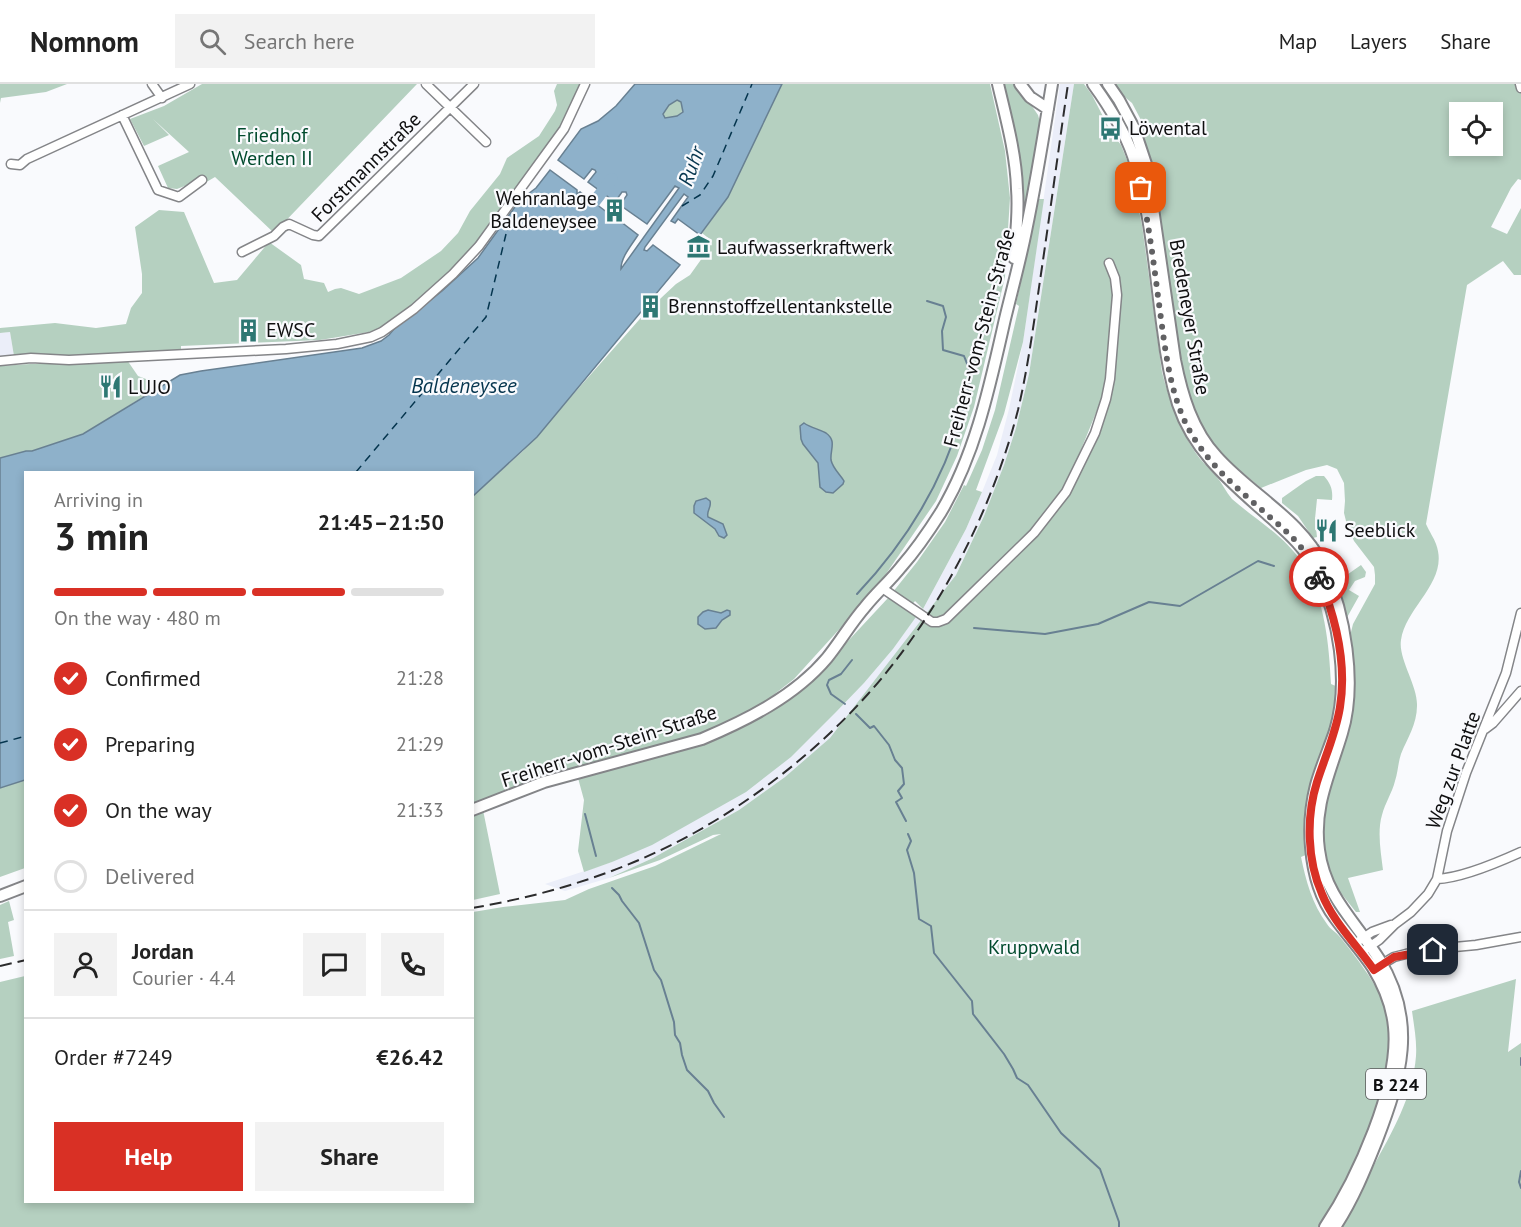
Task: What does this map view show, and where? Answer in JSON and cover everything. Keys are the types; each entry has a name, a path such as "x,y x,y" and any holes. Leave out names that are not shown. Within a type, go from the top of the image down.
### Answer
{"main road":[{"path":"998,84 1017,187 1018,220 1013,283"},
{"path":"1020,84 1030,97 1048,109"},
{"name":"Freiherr-vom-Stein-Straße","path":"474,809 544,782 702,739 775,701 812,673 864,608 901,567 941,511 959,476 982,414 1026,231 1052,84"},
{"name":"Bredeneyer Straße","path":"1094,84 1121,129 1137,170 1147,214 1167,362 1173,387 1188,428 1198,446 1223,475 1298,542 1317,572 1331,610 1340,658 1342,684 1335,729 1316,783 1311,807 1311,851 1322,895 1333,915 1362,945"},
{"name":"Bredeneyer Straße","path":"1108,84 1134,128 1147,167 1175,360 1180,386 1194,424 1216,456 1289,519 1316,553 1338,608 1348,658 1348,708 1343,731 1323,786 1319,808 1319,851 1329,885 1341,908 1362,945 1394,991 1402,1029 1403,1050 1390,1104 1370,1157 1354,1194 1335,1227"},
{"path":"0,896 24,887"},
{"name":"Bredeneyer Straße","path":"1325,1227 1347,1191 1359,1164 1387,1091 1392,1068 1395,1029 1392,1011 1378,967"}],"street":[{"path":"152,84 162,98"},
{"path":"11,164 20,165 27,159 190,84"},
{"path":"426,84 486,142"},
{"name":"Forstmannstraße","path":"242,252 274,236 289,224 319,236 474,84"},
{"path":"0,361 32,358 145,360 313,346 371,338 422,302 479,246 564,129 585,84"},
{"path":"1520,84 1521,88"},
{"path":"122,116 158,190 178,197 202,180"},
{"path":"882,588 932,622 946,619 1034,533 1066,492 1095,434 1110,379 1118,294 1109,263"},
{"name":"Weg zur Platte","path":"1362,945 1411,912 1428,894 1437,879 1447,831 1466,773 1506,673 1521,613"},
{"path":"1484,729 1493,723 1521,691"},
{"path":"1437,879 1448,878 1504,860 1521,852"},
{"path":"1378,967 1402,955 1521,936"}],"shaded area":[{"path":"1060,84 1074,84 1029,374 1016,428 984,516 956,575 932,614 923,609 966,529 982,492 997,455 1009,409 1023,342"},
{"path":"10,332 14,356 0,357 0,333"},
{"path":"916,617 925,623 831,738 785,777 739,810 653,858 609,878 565,891 545,884 612,862 837,711 893,649"}],"green space":[{"path":"0,84 67,84 46,92 1,98 0,103"},
{"name":"Friedhof Werden II","path":"202,84 417,84 274,233 215,177 203,184 200,180 177,189 168,188 158,166 189,152 153,119 169,135 144,146 130,119 164,106"},
{"path":"557,84 581,84 564,124 477,243 450,273 413,305 375,331 320,340 181,346 181,350 69,356 14,356 10,332 0,333 0,328 55,323 96,328 126,324 131,308 142,293 142,274 135,227 159,210 184,212 214,283 237,280 269,242 301,265 304,279 324,283 328,292 341,288 359,294 401,278 441,251 458,233 470,211 500,174 507,158 539,136 555,111 557,105 554,91"},
{"path":"782,84 990,84 1005,151 1010,198 1005,277 974,407 957,456 936,501 875,590 794,679 759,706 695,736 474,805 474,495 523,451 646,312 676,284 690,275 712,241 702,233 728,197"},
{"path":"1001,84 1017,84 1038,115 1041,125 1020,235"},
{"name":"Kruppwald","path":"1074,84 1084,84 1111,132 1121,145 1129,165 1142,225 1162,372 1175,413 1195,452 1232,499 1288,545 1303,564 1321,607 1329,653 1331,684 1338,687 1336,711 1308,854 1301,857 1310,892 1317,908 1328,926 1355,955 1380,995 1388,1024 1389,1050 1378,1101 1364,1139 1339,1193 1318,1227 0,1227 0,982 24,976 24,1203 474,1203 474,912 565,900 589,889 655,866 721,834 713,835 660,860 609,878 653,858 739,810 785,777 830,738 956,575 984,516 1016,428 1029,374","holes":["1112,309 1119,310 1099,433 1086,461 1078,457 1102,398"]},
{"path":"1113,84 1521,84 1521,180 1518,179 1511,188 1491,227 1507,234 1521,208 1521,275 1514,275 1503,261 1467,285 1426,524 1436,544 1439,557 1437,570 1411,616 1401,640 1402,656 1414,690 1417,713 1401,754 1394,785 1383,811 1380,842 1383,870 1348,878 1360,912 1356,912 1332,882 1321,834 1328,789 1347,735 1352,712 1354,673 1350,636 1353,624 1375,584 1374,567 1354,541 1347,525 1344,513 1344,483 1337,469 1327,465 1306,470 1261,488 1218,452 1203,432 1183,385 1153,179 1141,120 1132,103"},
{"path":"677,100 681,102 683,112 665,119 663,114 669,105"},
{"path":"1039,199 1044,199 1023,342 1004,414 976,490 982,492 966,529 923,609 915,601 907,611 916,617 864,683 791,757 746,792 652,845 584,872 578,851 584,800 578,778 708,742 767,715 808,684 888,598 945,522 964,485 966,486 982,450 995,410 1019,306 1016,304"},
{"path":"127,360 138,376 162,385 83,434 32,451 0,458 0,366"},
{"path":"1316,476 1324,476 1326,479 1331,487 1332,500 1317,499 1315,519 1317,537 1313,538 1298,516 1282,503 1282,498"},
{"path":"1361,565 1366,572 1365,577 1355,581 1349,590 1359,596 1345,621 1337,591 1341,579"},
{"path":"24,780 24,868 0,877 0,788"},
{"path":"483,810 500,894 474,900 474,814"},
{"path":"9,901 14,920 8,922 14,956 0,959 0,905"},
{"path":"1516,979 1508,1052 1521,1043 1521,1227 1340,1227 1387,1141 1411,1086 1416,1056 1412,1011"}],"water":[{"name":"Baldeneysee","path":"635,84 782,84 728,197 700,235 678,219 675,223 671,221 688,197 684,194 645,247 644,250 647,251 653,245 680,265 537,437 474,495 474,471 24,471 24,780 0,788 0,458 32,451 83,434 180,375 362,348 381,341 478,258 520,200 536,188 550,170 577,190 577,194 580,192 608,213 608,216 612,215 638,235 625,256 621,269 679,188 675,186 647,224 620,205 627,195 626,192 622,192 615,202 588,182 596,172 595,170 592,169 584,179 558,160 581,129 598,121 616,106","holes":["677,100 681,102 683,112 677,116 665,118 663,114 669,105"]},
{"path":"804,423 826,433 831,439 831,460 844,481 833,493 826,492 820,487 818,463 801,439 800,426"},
{"path":"706,498 710,501 708,517 723,524 727,535 724,538 694,513 696,501"},
{"path":"708,610 721,613 727,610 730,611 730,615 716,628 705,629 698,624 698,617"}],"waterway":[{"path":"584,215 612,179"},
{"path":"857,594 891,554 921,510 944,464 968,394 970,373 964,356 943,350 942,331 946,317 943,306 927,301"},
{"path":"974,628 1045,634 1098,624 1149,602 1180,606 1258,561 1274,566"},
{"path":"845,704 831,694 827,685 829,680 841,674 852,660"},
{"path":"856,714 870,728 874,726 889,745 895,760 902,768 904,784 898,791 902,798 896,802 906,821"},
{"path":"585,814 596,856"},
{"path":"908,834 911,841 907,850 914,873 919,919 931,926 934,953 972,1001 973,1014 1004,1054 1017,1078 1028,1085 1061,1133 1100,1169 1119,1227"},
{"path":"612,888 639,923 654,970 661,980 674,1022 675,1035 680,1043 687,1070 708,1091 724,1117"},
{"path":"1521,1058 1521,1065"},
{"path":"1521,1171 1519,1182 1521,1188"}],"ferry route":[{"path":"682,206 700,195 713,176 752,84"},
{"path":"357,471 486,317 506,234"},
{"path":"0,743 24,737"}],"railway":[{"path":"474,908 558,889 614,870 668,847 718,819 787,771 829,734 868,694 917,631 960,561 978,524 1007,448 1018,410 1032,339 1068,84"},
{"path":"0,966 24,960"}],"way so far":[{"path":"1141,188 1147,214 1167,362 1179,408 1188,428 1198,446 1223,475 1298,542 1319,577"}],"place":[{"name":"Löwental","path":"1111,128"},
{"name":"Wehranlage Baldeneysee","path":"615,210"},
{"name":"Laufwasserkraftwerk","path":"699,247"},
{"name":"Brennstoffzellentankstelle","path":"650,306"},
{"name":"EWSC","path":"248,330"},
{"name":"LUJO","path":"110,387"},
{"name":"Seeblick","path":"1326,530"}],"route":[{"path":"1319,577 1337,635 1342,684 1335,729 1316,783 1311,807 1311,851 1318,884 1333,915 1374,970 1394,957 1433,950"}],"water label":[{"name":"Ruhr","path":"691,166"}]}
